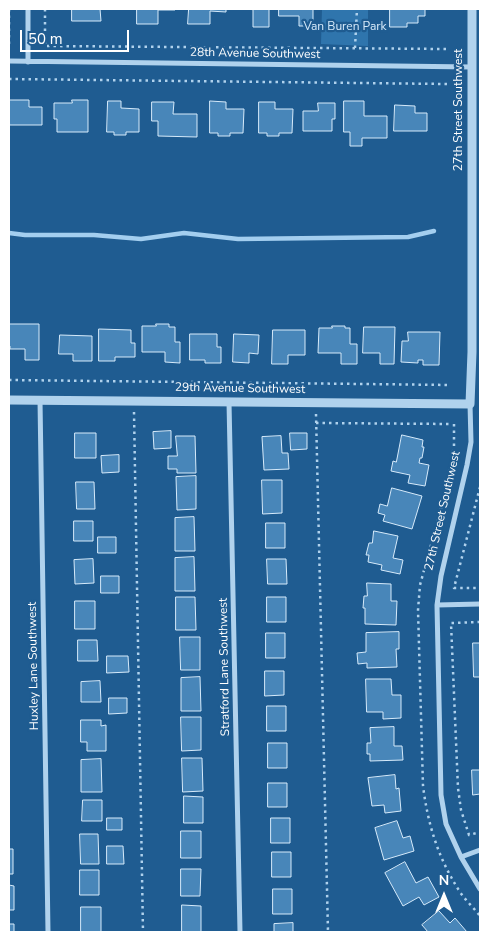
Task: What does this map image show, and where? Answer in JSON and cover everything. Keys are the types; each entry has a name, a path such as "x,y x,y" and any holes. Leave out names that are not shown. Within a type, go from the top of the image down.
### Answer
{"street":[{"path":"28,9 28,62"},
{"name":"27th Street Southwest","path":"472,9 471,442 441,576 437,605 441,795 446,824 461,857 480,889"},
{"name":"28th Avenue Southwest","path":"9,62 472,67"},
{"name":"29th Avenue Southwest","path":"9,400 470,404"},
{"name":"Huxley Lane Southwest","path":"40,400 48,932"},
{"name":"Stratford Lane Southwest","path":"229,401 240,932"},
{"path":"437,605 480,604"},
{"path":"461,857 480,850"}],"path":[{"path":"9,9 9,44"},
{"path":"44,9 45,46 446,49"},
{"path":"356,48 357,9"},
{"path":"9,79 447,84"},
{"path":"9,380 451,385"},
{"path":"134,400 143,932"},
{"path":"315,402 328,932"},
{"path":"316,423 451,424"},
{"path":"480,487 454,588 480,588"},
{"path":"480,622 451,623 458,788 461,810 470,835 480,832"}],"green space":[{"name":"Van Buren Park","path":"322,9 368,9 368,46 321,44"}],"building":[{"path":"72,9 100,9 101,21 72,21"},
{"path":"137,9 175,10 158,10 158,24 137,24"},
{"path":"189,9 226,9 226,12 210,11 210,24 188,24"},
{"path":"240,9 269,9 269,27 253,27 253,10"},
{"path":"279,9 313,9 313,26 299,26 299,16 279,16"},
{"path":"390,9 425,9 425,16 418,16 418,23 407,23 407,27 390,27"},
{"path":"9,100 29,100 29,107 42,107 42,125 10,125"},
{"path":"72,100 88,100 88,132 57,132 57,119 54,119 54,103 72,103"},
{"path":"108,101 121,101 121,108 139,109 139,132 126,132 126,135 114,135 114,132 107,132"},
{"path":"210,101 226,102 226,109 244,109 243,133 230,133 230,136 218,136 218,133 210,133"},
{"path":"344,101 364,101 364,116 387,116 387,138 362,138 362,146 350,146 350,132 344,132"},
{"path":"152,102 174,102 173,114 197,114 197,137 158,136 158,121 152,121"},
{"path":"259,102 275,102 275,109 293,109 292,133 279,133 279,136 267,136 267,133 259,133"},
{"path":"318,103 335,103 335,119 332,119 332,131 303,131 303,111 318,111"},
{"path":"395,105 415,106 415,113 427,113 427,131 394,131"},
{"path":"9,324 39,324 39,360 25,360 25,349 10,349"},
{"path":"156,324 169,324 169,327 175,327 175,342 180,342 180,363 165,362 165,352 142,352 142,326 156,326"},
{"path":"332,326 350,328 350,344 357,344 357,364 341,364 341,353 318,353 319,328 332,328"},
{"path":"364,327 395,327 394,364 380,364 380,353 363,353"},
{"path":"99,329 131,330 131,343 135,343 135,357 115,357 115,361 99,361"},
{"path":"273,330 305,330 305,355 288,355 288,364 272,364"},
{"path":"408,332 440,332 439,365 423,365 423,360 418,360 418,363 401,362 402,341 408,341"},
{"path":"190,334 217,334 217,347 221,347 221,363 205,363 205,360 190,360"},
{"path":"234,334 259,335 258,354 249,353 249,363 233,362"},
{"path":"60,335 92,336 92,361 73,361 73,354 59,354"},
{"path":"171,431 171,448 154,449 153,432"},
{"path":"75,433 96,433 96,458 75,458"},
{"path":"290,433 307,433 307,449 291,450"},
{"path":"402,435 423,440 422,447 424,447 419,463 429,465 425,486 408,483 410,475 391,471 393,461 396,462"},
{"path":"176,436 195,436 196,473 177,473 177,469 168,469 168,456 177,456"},
{"path":"281,436 282,453 288,453 289,469 264,470 262,437"},
{"path":"119,455 119,472 102,473 101,456"},
{"path":"196,476 196,509 177,510 176,477"},
{"path":"262,480 282,480 282,513 263,514"},
{"path":"76,482 94,482 95,509 77,509"},
{"path":"392,488 422,496 412,529 383,521 385,515 378,513 380,504 387,506"},
{"path":"194,517 195,551 175,551 175,518"},
{"path":"74,521 93,521 93,541 74,541"},
{"path":"266,523 285,523 285,548 266,548"},
{"path":"374,531 398,536 393,558 403,560 400,574 381,570 382,565 368,562 369,555 366,555 369,543 372,543"},
{"path":"98,537 116,537 116,553 98,553"},
{"path":"194,557 195,591 175,591 175,558"},
{"path":"93,559 94,583 75,584 74,560"},
{"path":"267,559 286,559 287,584 268,584"},
{"path":"101,576 119,576 119,593 101,593"},
{"path":"367,583 391,584 391,601 397,601 396,625 365,624 365,608 363,608 364,596 367,596"},
{"path":"176,597 195,597 196,630 176,630"},
{"path":"267,597 286,597 286,622 267,622"},
{"path":"75,601 95,601 95,629 75,629"},
{"path":"399,632 399,649 396,649 397,667 367,668 367,663 358,664 357,653 366,652 366,633"},
{"path":"266,633 285,633 285,658 266,658"},
{"path":"180,637 200,637 200,670 181,670"},
{"path":"78,640 97,640 98,661 78,661"},
{"path":"473,643 480,643 480,677 474,677"},
{"path":"107,656 128,656 129,672 107,673"},
{"path":"265,671 284,671 284,695 265,696"},
{"path":"200,677 201,711 181,711 181,678"},
{"path":"366,679 391,679 392,695 401,695 401,718 383,719 383,712 367,712"},
{"path":"100,681 101,702 81,702 81,682"},
{"path":"109,698 127,698 127,713 109,714"},
{"path":"267,706 286,706 286,731 267,731"},
{"path":"181,717 201,717 201,750 182,751"},
{"path":"81,720 101,720 101,726 106,725 106,751 87,751 87,742 81,742"},
{"path":"394,727 394,746 402,746 403,760 370,761 370,754 367,754 367,743 371,743 370,728"},
{"path":"268,743 287,743 287,768 268,768"},
{"path":"182,758 202,758 203,791 183,792"},
{"path":"101,759 102,792 81,792 81,760"},
{"path":"472,770 480,770 480,794 473,795"},
{"path":"395,775 396,789 399,788 401,811 385,813 384,805 372,806 368,778"},
{"path":"268,783 287,783 287,807 268,807"},
{"path":"184,796 203,797 203,823 184,823"},
{"path":"83,800 102,800 102,821 82,821"},
{"path":"107,818 122,818 122,830 107,830"},
{"path":"271,818 290,818 290,843 271,843"},
{"path":"397,821 403,838 410,836 414,851 384,860 375,828"},
{"path":"181,831 201,831 201,858 181,858"},
{"path":"80,834 98,834 99,864 81,864"},
{"path":"107,846 123,846 124,864 107,864"},
{"path":"9,849 13,849 13,874 9,874"},
{"path":"272,852 291,852 291,877 272,877"},
{"path":"405,862 416,883 428,877 439,897 424,905 419,897 403,906 385,873"},
{"path":"181,869 201,869 200,896 181,896"},
{"path":"80,870 99,870 99,895 80,895"},
{"path":"9,885 14,886 14,910 9,910"},
{"path":"273,889 292,889 292,914 273,914"},
{"path":"182,905 201,906 201,932 182,932"},
{"path":"81,907 101,907 101,932 81,932"},
{"path":"439,911 450,923 455,918 467,932 428,932 422,925"},
{"path":"293,923 293,932 274,932 274,924"},
{"path":"9,924 14,924 14,932 9,932"}],"waterway":[{"path":"9,233 25,235 94,235 141,239 184,233 238,239 408,237 434,231"}]}
